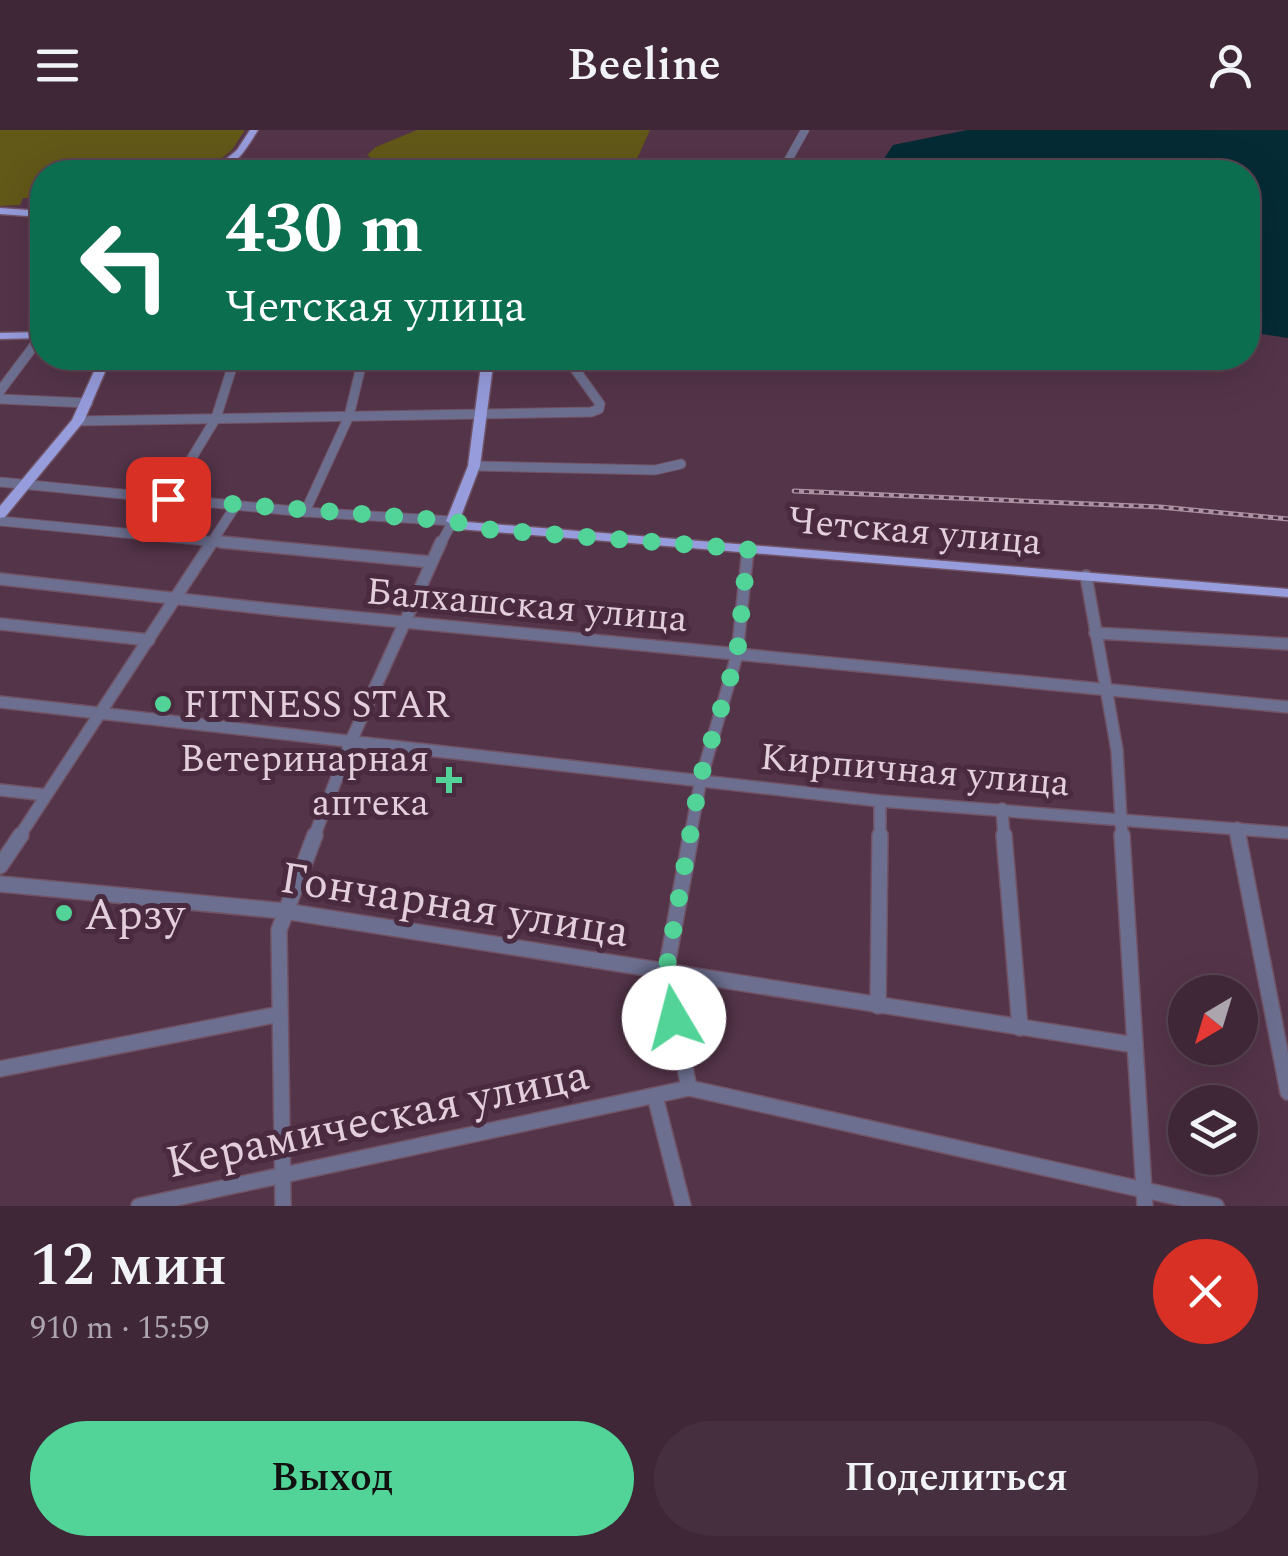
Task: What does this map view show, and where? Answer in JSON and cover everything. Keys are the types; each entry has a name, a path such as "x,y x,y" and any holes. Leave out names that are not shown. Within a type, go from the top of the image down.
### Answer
{"main road":[{"path":"230,160 254,130"},
{"path":"0,211 30,213"},
{"path":"0,336 30,335"},
{"path":"0,518 78,421 100,370"},
{"path":"453,521 474,466 487,370"},
{"name":"Четская улица","path":"453,521 482,529 1288,593"}],"street":[{"path":"788,160 804,130"},
{"path":"0,391 30,351"},
{"path":"168,499 216,418 232,370"},
{"path":"305,512 350,416 360,370"},
{"path":"78,421 579,413 598,409 597,398 576,370"},
{"path":"0,399 88,403"},
{"path":"474,466 654,470 680,464"},
{"name":"Четская улица","path":"0,482 305,512 453,521"},
{"path":"0,866 236,506"},
{"path":"0,518 430,562"},
{"path":"283,1206 280,930 284,911 351,741 430,562 453,521"},
{"path":"690,1088 666,971 700,779 737,655 748,549"},
{"path":"1086,576 1117,750 1144,1198"},
{"name":"Балхашская улица","path":"0,579 175,600 1288,707"},
{"path":"0,624 149,640"},
{"path":"1095,632 1288,644"},
{"name":"Кирпичная улица","path":"0,702 880,800 1122,816 1288,833"},
{"path":"0,790 46,795"},
{"path":"878,1006 880,800"},
{"path":"1002,809 1020,1028"},
{"path":"1237,828 1288,1092"},
{"name":"Гончарная улица","path":"0,884 284,911 1135,1046"},
{"path":"0,1069 280,1014"},
{"name":"Керамическая улица","path":"139,1206 690,1088 1144,1198 1216,1206"},
{"path":"656,1096 684,1206"}],"shaded area":[{"path":"0,130 245,130 232,150 219,160 30,160 30,198 23,198 20,205 0,206"},
{"path":"417,130 650,130 636,160 380,160 367,155 376,147"}],"water":[{"path":"967,130 1288,130 1288,338 1260,334 1260,160 883,160 893,145"}],"railway":[{"path":"794,491 1160,507 1288,519"}],"place":[{"name":"FITNESS STAR","path":"163,704"},
{"name":"Ветеринарная аптека","path":"449,780"},
{"name":"Арзу","path":"64,913"}],"route":[{"path":"168,499 748,549 737,655 700,779 666,971 674,1018"}]}
